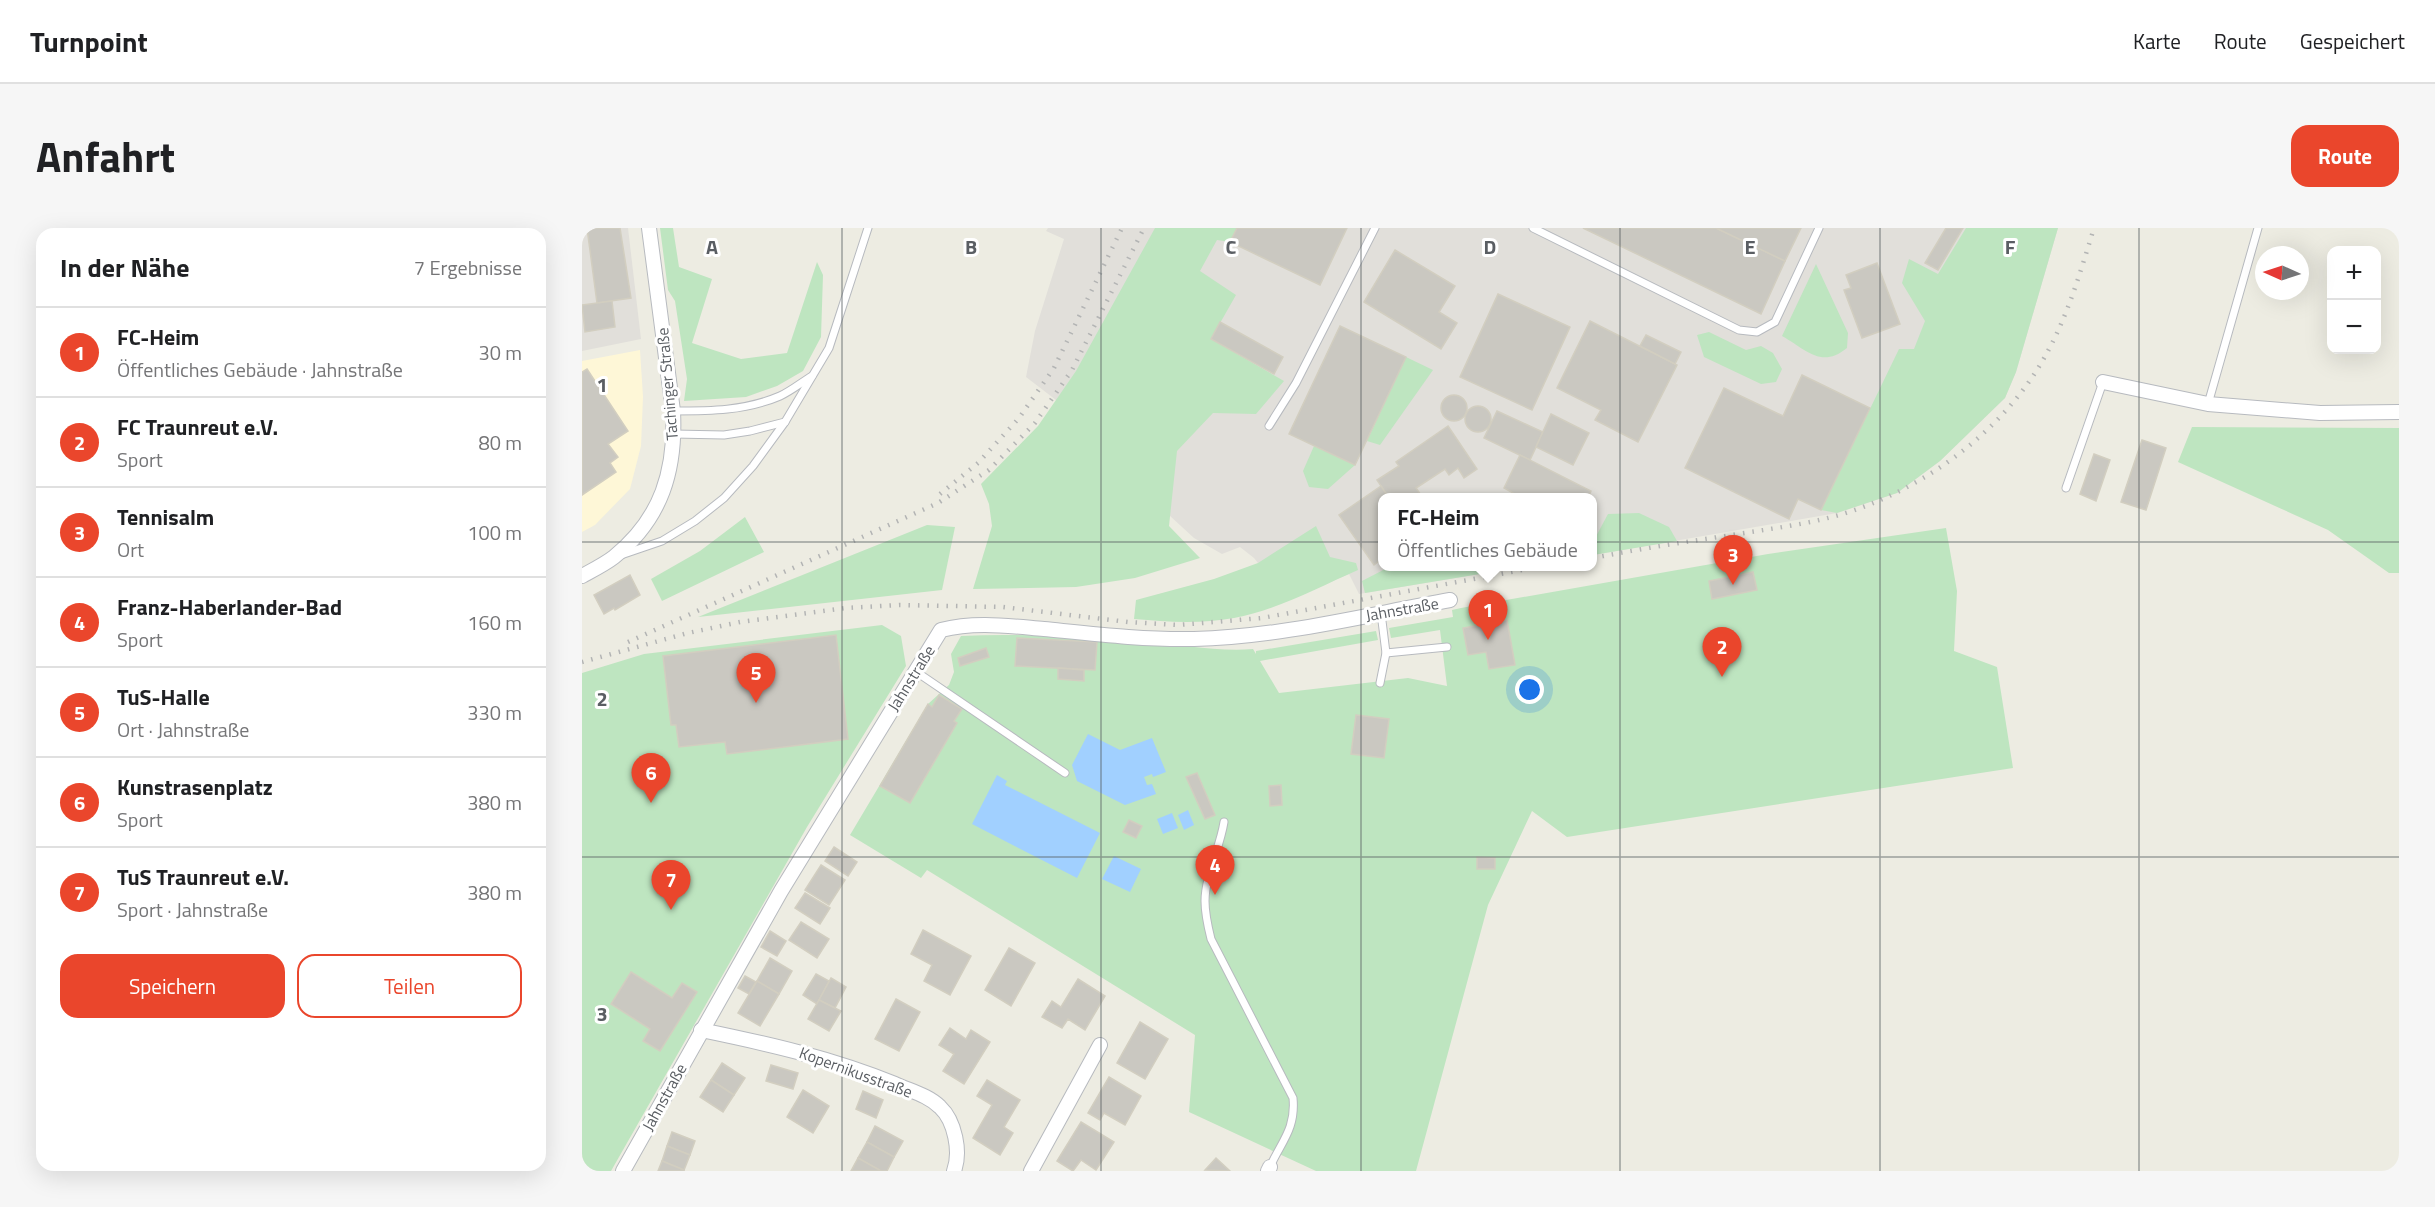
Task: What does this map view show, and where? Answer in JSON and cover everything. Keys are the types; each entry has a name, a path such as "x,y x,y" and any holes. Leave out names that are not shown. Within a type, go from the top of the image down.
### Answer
{"street":[{"name":"Tachinger Straße","path":"582,576 613,558 652,516 665,488 672,459 673,411 648,228"},
{"path":"2103,382 2208,404 2320,413 2399,412"},
{"name":"Jahnstraße","path":"623,1171 804,852 941,630 975,624 1192,639 1253,635 1450,600"},
{"name":"Kopernikusstraße","path":"701,1030 817,1056 927,1097 941,1107 950,1120 955,1137 956,1170"},
{"path":"1031,1171 1100,1045"}],"lane":[{"path":"613,558 662,541 694,521 724,498 753,466 786,422 829,348 868,228"},
{"path":"1269,426 1296,383 1375,228"},
{"path":"1533,228 1739,330 1757,332 1775,322 1819,228"},
{"path":"2208,404 2258,228"},
{"path":"673,411 715,411 747,407 781,395 814,374"},
{"path":"2066,488 2103,382"},
{"path":"674,434 724,435 786,422"},
{"path":"1380,613 1386,652 1380,683"},
{"path":"1386,652 1447,647"},
{"path":"915,670 1065,773"},
{"path":"1224,822 1206,888 1206,920 1211,939 1293,1098 1292,1123 1269,1169"}],"shaded area":[{"path":"582,228 628,228 641,339 582,351"},
{"path":"1048,228 2058,228 2016,372 2005,398 1940,461 1897,493 1837,513 1597,554 1597,493 1378,493 1378,571 1498,571 1359,594 1349,574 1280,604 1254,558 1240,547 1222,554 1194,538 1132,481 1056,400 1026,377 1035,331 1064,239 1046,231"},
{"path":"640,350 643,397 641,446 630,489 595,525 582,532 582,361"}],"green space":[{"path":"660,228 673,228 679,267 712,279 692,343 741,359 787,353 817,262 823,275 821,337 803,371 777,386 746,397 684,401 687,379 675,301 668,290"},
{"path":"1155,228 1237,228 1230,242 1217,240 1200,271 1236,295 1211,339 1284,381 1256,414 1213,413 1177,451 1169,526 1200,558 1135,578 1076,587 973,589 992,526 989,504 981,484 1038,426 1076,371"},
{"path":"1966,228 2058,228 2016,372 2005,398 1940,461 1897,493 1837,513 1821,510 1899,349 1914,349 1925,321 1902,283 1909,259 1938,274"},
{"path":"1816,264 1848,333 1847,348 1829,357 1814,355 1782,336"},
{"path":"1709,332 1746,350 1761,346 1773,353 1782,369 1776,382 1761,384 1704,357 1697,335"},
{"path":"1406,357 1433,370 1380,445 1367,441"},
{"path":"2192,427 2399,428 2399,573 2389,573 2328,530 2178,462"},
{"path":"1314,446 1355,465 1328,489 1309,487 1303,471"},
{"path":"1639,513 1669,527 1677,541 1597,554 1597,535 1608,514"},
{"path":"745,517 764,552 662,601 651,579 700,551"},
{"path":"927,525 955,527 942,590 698,617"},
{"path":"1316,526 1330,557 1356,563 1358,570 1282,604 1234,618 1184,622 1134,619 1136,600 1214,579 1258,563"},
{"path":"1946,528 1957,591 1954,651 1997,667 2013,768 1567,837 1532,811 1488,905 1416,1171 1316,1171 1189,1112 1195,1035 927,870 921,878 850,835 928,704 949,685 954,672 951,654 961,636 1076,637 1212,649 1253,649 1256,654 1256,651 1376,631 1378,640 1260,661 1279,693 1408,678 1447,686 1440,630 1391,638 1389,628 1453,617 1452,610 1461,608 1768,554"},
{"path":"1381,571 1498,571 1365,593 1362,581"},
{"path":"882,625 901,636 906,666 807,827 611,1171 582,1171 582,673 644,654"}],"water":[{"path":"1088,734 1120,750 1152,738 1166,772 1153,777 1152,774 1144,777 1147,785 1152,784 1156,794 1125,805 1077,781 1072,765"},
{"path":"997,775 1007,781 1005,785 1100,833 1077,878 972,824"},
{"path":"1188,810 1194,825 1184,830 1178,815"},
{"path":"1172,813 1178,828 1163,834 1157,819"},
{"path":"1114,856 1141,869 1130,892 1102,879"}],"building":[{"path":"587,228 620,228 631,298 597,303"},
{"path":"1237,228 1347,228 1320,285 1230,242"},
{"path":"1583,228 1716,228 1785,261 1761,314"},
{"path":"1716,228 1801,228 1785,261"},
{"path":"1946,228 1963,228 1938,270 1925,263"},
{"path":"1395,250 1455,286 1439,312 1457,323 1441,349 1364,302"},
{"path":"1877,263 1900,324 1862,338 1844,290 1851,288 1846,275"},
{"path":"1498,294 1570,327 1532,410 1460,377"},
{"path":"612,301 615,327 585,332 582,305"},
{"path":"1590,321 1677,365 1638,442 1595,420 1601,410 1557,388"},
{"path":"1220,322 1283,357 1274,374 1211,339"},
{"path":"1340,326 1406,357 1355,465 1289,434"},
{"path":"1646,335 1681,352 1675,364 1640,346"},
{"path":"587,369 628,431 608,444 618,457 610,463 616,472 582,495 582,372"},
{"path":"1802,375 1870,408 1821,510 1798,499 1789,519 1685,468 1724,388 1783,416"},
{"path":"1454,395 1463,399 1467,408 1463,417 1454,421 1445,417 1441,408 1445,399"},
{"path":"1478,406 1487,410 1491,419 1487,428 1478,432 1469,428 1465,419 1469,410"},
{"path":"1497,411 1543,432 1530,460 1484,438"},
{"path":"1551,414 1589,433 1573,465 1536,447"},
{"path":"1448,426 1477,469 1464,478 1458,468 1449,475 1445,469 1416,488 1420,493 1386,493 1377,480 1399,466 1396,462"},
{"path":"2142,440 2166,448 2146,510 2121,502"},
{"path":"2094,454 2110,460 2096,501 2080,494"},
{"path":"1520,455 1591,491 1590,493 1513,493 1504,488"},
{"path":"1381,486 1386,493 1378,493 1378,562 1374,565 1339,515"},
{"path":"1753,572 1757,590 1712,599 1709,581"},
{"path":"630,575 640,595 604,614 594,595"},
{"path":"1507,620 1515,665 1489,669 1486,652 1468,655 1463,628"},
{"path":"836,635 848,739 727,754 725,742 679,747 676,725 671,725 663,656"},
{"path":"1017,638 1097,642 1095,670 1015,666"},
{"path":"986,648 989,657 960,666 958,658"},
{"path":"1058,668 1084,670 1084,681 1058,679"},
{"path":"939,695 962,709 954,721 957,723 910,803 880,786 928,704 932,707"},
{"path":"1356,715 1389,719 1384,758 1351,754"},
{"path":"1197,773 1215,815 1205,819 1186,777"},
{"path":"1281,785 1282,805 1270,806 1269,786"},
{"path":"1129,820 1142,826 1136,838 1123,832"},
{"path":"834,847 857,862 848,876 825,861"},
{"path":"1477,857 1495,858 1495,869 1477,869"},
{"path":"821,865 845,880 829,905 805,890"},
{"path":"805,893 830,908 820,924 795,908"},
{"path":"801,922 829,939 817,958 789,940"},
{"path":"923,930 971,956 950,995 924,981 932,965 911,954"},
{"path":"770,931 786,941 777,956 761,947"},
{"path":"1009,948 1035,963 1011,1006 985,990"},
{"path":"770,958 792,971 779,994 757,981"},
{"path":"631,972 672,998 682,983 697,992 660,1051 643,1041 650,1029 611,1004"},
{"path":"816,974 829,981 817,1004 803,995"},
{"path":"745,976 756,982 749,994 738,988"},
{"path":"831,978 846,987 835,1008 819,1000"},
{"path":"1078,979 1105,996 1085,1030 1068,1019 1062,1028 1042,1017 1052,1001 1061,1007"},
{"path":"757,981 779,994 760,1026 738,1013"},
{"path":"896,999 920,1012 899,1051 875,1039"},
{"path":"819,1000 841,1011 829,1031 808,1019"},
{"path":"1140,1022 1168,1039 1145,1079 1117,1063"},
{"path":"950,1028 966,1039 971,1030 990,1042 964,1084 943,1071 954,1054 939,1045"},
{"path":"722,1063 745,1078 734,1095 711,1080"},
{"path":"771,1065 798,1073 793,1089 766,1081"},
{"path":"1109,1077 1141,1096 1125,1125 1104,1113 1100,1120 1088,1113"},
{"path":"711,1080 734,1095 723,1112 700,1097"},
{"path":"987,1080 1020,1100 1004,1127 1013,1133 1000,1155 973,1138 992,1105 977,1096"},
{"path":"803,1090 829,1106 813,1133 787,1117"},
{"path":"863,1091 883,1100 876,1118 856,1109"},
{"path":"1081,1122 1114,1142 1096,1170 1081,1160 1073,1171 1057,1161"},
{"path":"875,1126 903,1141 894,1157 867,1142"},
{"path":"672,1132 695,1141 690,1155 667,1146"},
{"path":"867,1142 894,1157 887,1171 881,1171 858,1158"},
{"path":"667,1146 690,1155 684,1170 662,1161"},
{"path":"858,1158 881,1171 851,1171"},
{"path":"1216,1158 1230,1171 1205,1170"},
{"path":"662,1161 684,1170 684,1171 658,1171"}],"railway":[{"path":"940,494 978,463 1019,418 1054,368 1122,228"},
{"path":"628,642 938,503 989,470 1035,423 1072,370 1144,228"},
{"path":"1597,557 1839,515 1902,490 1931,473 1986,431 2010,406 2030,380 2048,351 2062,321 2094,228"},
{"path":"582,662 688,633 740,622 846,608 900,605 1003,607 1128,622 1178,625 1262,618 1517,571"}],"place":[{"name":"Tennisalm","path":"1733,585"},
{"name":"FC-Heim","path":"1488,640"},
{"name":"FC Traunreut e.V.","path":"1722,677"},
{"name":"TuS-Halle","path":"756,703"},
{"name":"Kunstrasenplatz","path":"651,803"},
{"name":"Franz-Haberlander-Bad","path":"1215,895"},
{"name":"TuS Traunreut e.V.","path":"671,910"}]}
